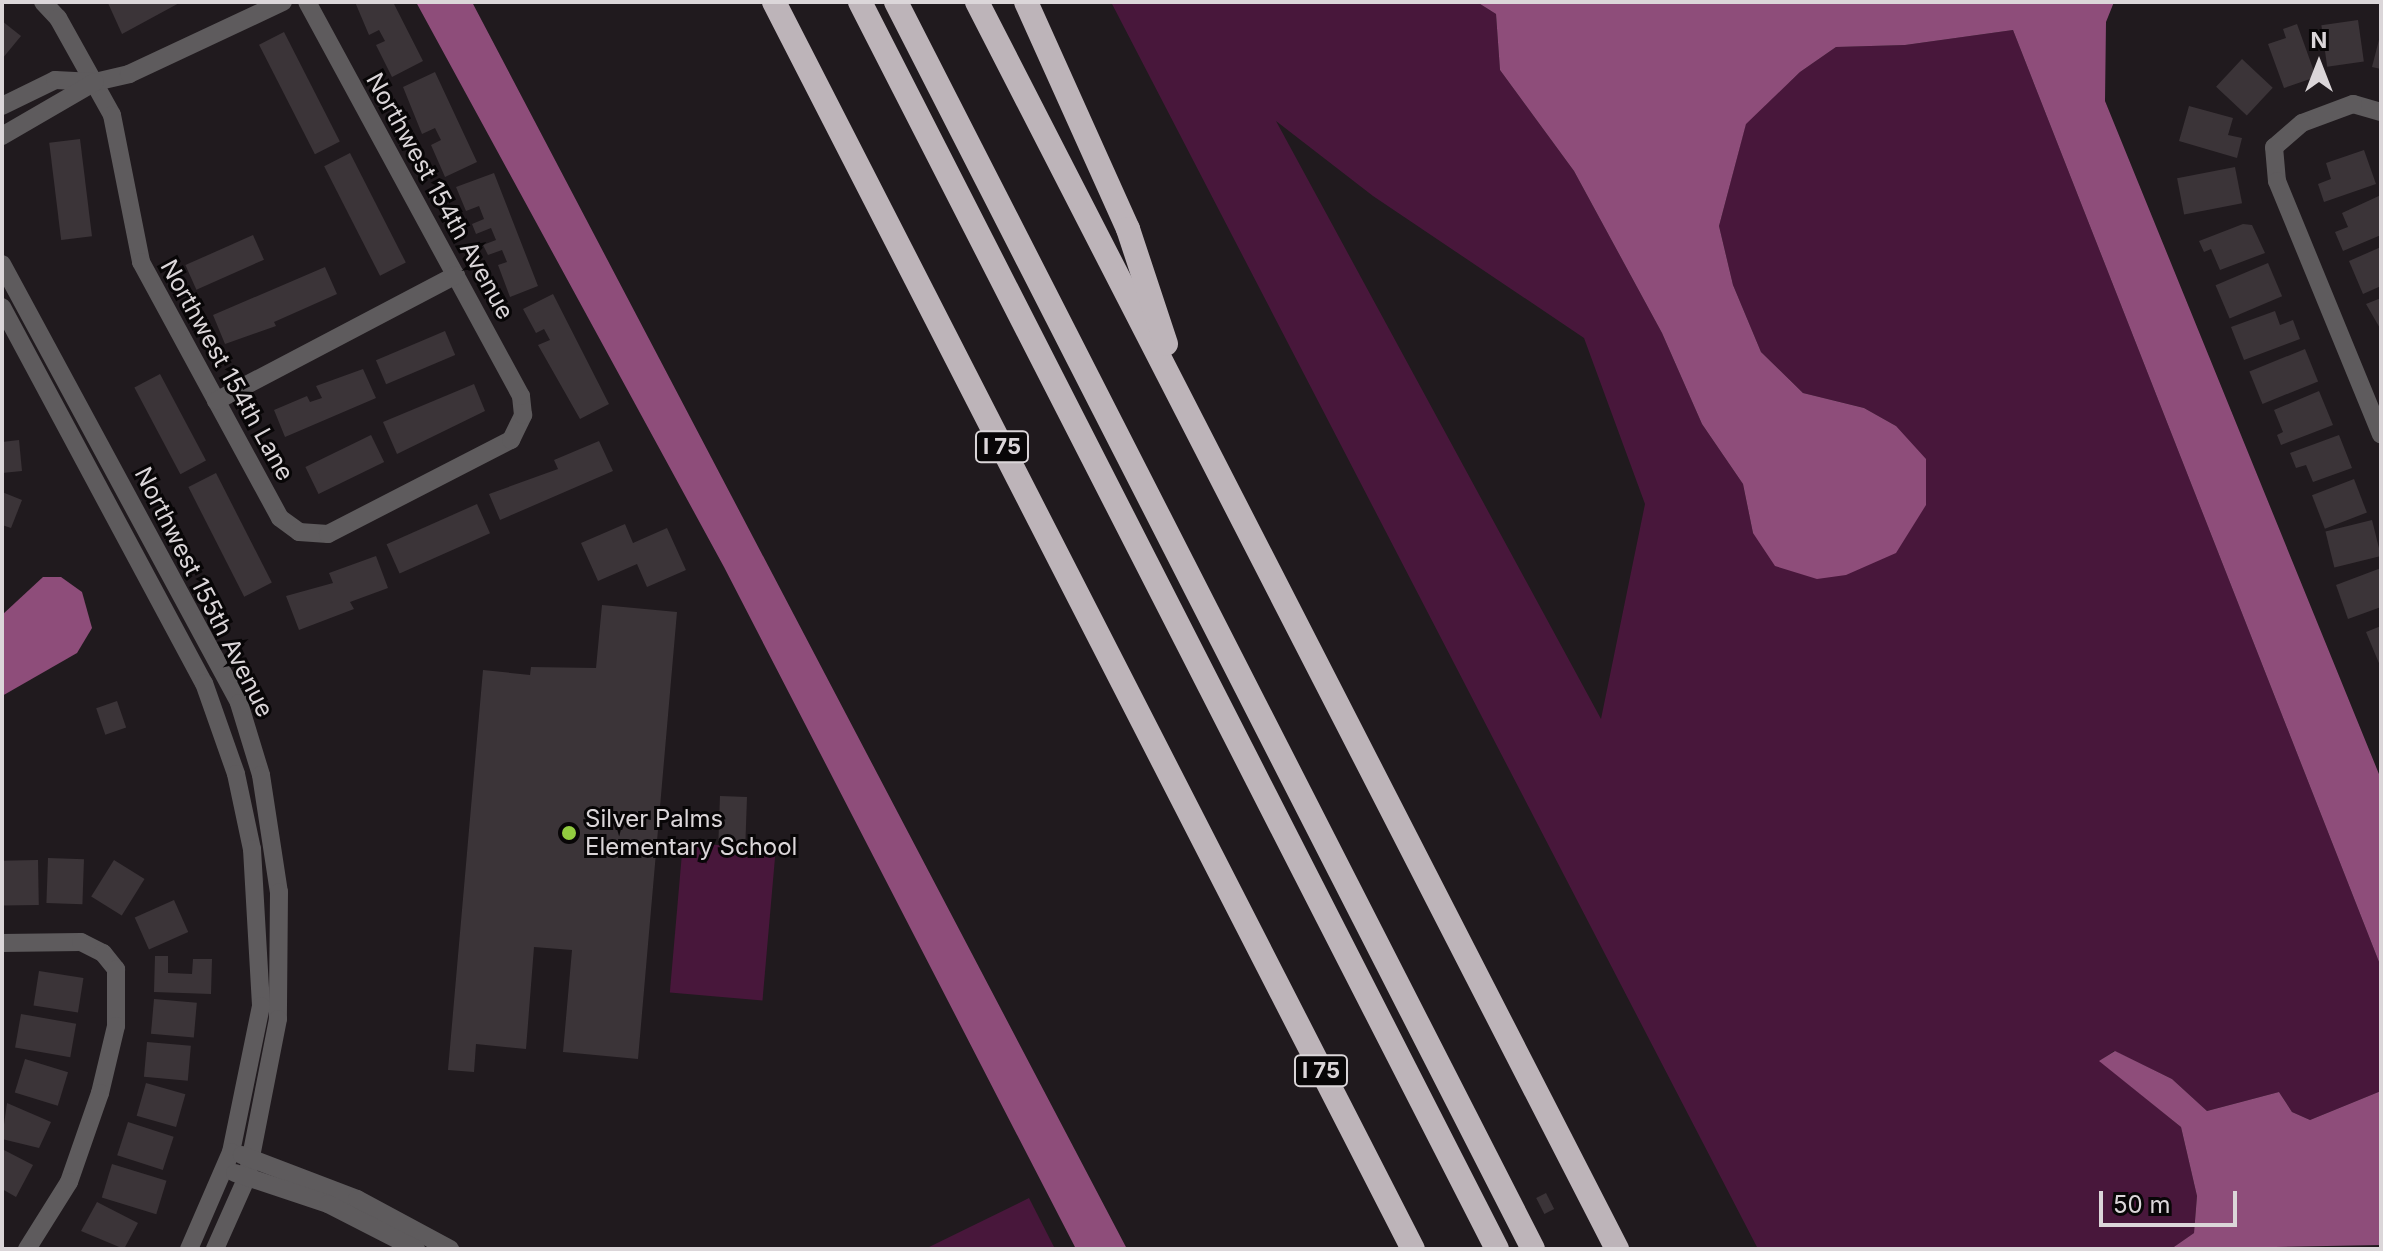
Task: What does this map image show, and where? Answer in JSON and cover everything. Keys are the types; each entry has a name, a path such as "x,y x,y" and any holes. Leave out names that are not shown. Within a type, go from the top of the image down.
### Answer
{"highway":[{"name":"I 75","path":"774,2 1413,1249"},
{"path":"841,2 918,150 950,179"},
{"path":"860,2 1497,1249"},
{"path":"896,2 1533,1249"},
{"path":"977,2 1617,1249"},
{"path":"1026,2 1128,229 1191,418"}],"street":[{"name":"Northwest 154th Lane","path":"43,2 58,18 112,115 125,163 141,262 280,518 299,532"},
{"path":"2,106 55,80 95,82 129,74 283,2"},
{"name":"Northwest 154th Avenue","path":"299,532 328,534 511,440 523,415 521,396 307,2"},
{"path":"2,136 95,82"},
{"path":"2381,112 2353,104 2302,123 2274,147 2277,181 2381,434"},
{"name":"Northwest 155th Avenue","path":"2,264 248,726 274,847 281,949 278,1019 247,1177 215,1249"},
{"path":"216,401 456,275"},
{"name":"Northwest 155th Avenue","path":"2,307 204,683 236,774 258,908 261,1006 228,1161 189,1249"},
{"path":"2,943 81,942 103,953 116,969 116,1026 100,1093 69,1182 27,1249"},
{"path":"228,1161 251,1158 381,1210 450,1249"},
{"path":"228,1161 247,1177 328,1204 416,1249"}],"shaded area":[{"path":"416,2 472,2 1127,1249 1076,1249 724,567"},
{"path":"1111,2 1477,2 1496,14 1500,70 1574,171 1662,333 1702,424 1743,484 1753,533 1896,426 1864,408 1803,393 1761,352 1733,285 1719,226 1746,123 1800,72 1836,47 1905,45 2013,30 2381,967 2381,1091 2310,1120 2292,1112 2279,1092 2207,1111 2172,1079 2114,1051 2100,1061 2181,1127 2197,1196 2194,1233 2171,1249 1758,1249","holes":["1276,121 1373,196 1584,338 1645,504 1601,719"]},
{"path":"1477,2 2114,2 2106,22 2105,101 2381,779 2381,967 2013,30 1905,45 1836,47 1800,72 1746,124 1719,226 1733,285 1761,352 1803,393 1864,408 1896,426 1926,459 1926,505 1896,553 1846,575 1817,579 1775,566 1753,533 1743,484 1702,424 1662,333 1574,171 1500,70 1496,14"},
{"path":"43,577 61,577 82,592 92,628 77,653 2,696 2,615"},
{"path":"683,842 776,850 762,1001 670,992"},
{"path":"2115,1051 2172,1079 2207,1111 2279,1092 2292,1112 2310,1120 2381,1091 2381,1245 2171,1249 2194,1233 2197,1196 2181,1127 2099,1061"},
{"path":"1029,1198 1055,1249 925,1249"}],"building":[{"path":"110,2 181,2 122,34 108,3"},
{"path":"355,2 393,2 423,61 392,77 376,45 385,41 379,30 369,35"},
{"path":"2358,20 2364,62 2327,67 2321,25"},
{"path":"2,21 21,36 2,59"},
{"path":"2297,24 2316,77 2284,88 2268,44 2286,38 2283,29"},
{"path":"284,32 340,142 315,154 259,45"},
{"path":"2381,36 2381,69 2372,67"},
{"path":"2242,59 2273,88 2247,115 2216,87"},
{"path":"435,72 477,162 445,177 431,145 441,140 435,128 422,134 403,87"},
{"path":"2189,106 2233,118 2228,135 2242,138 2237,158 2179,141"},
{"path":"80,139 92,236 61,240 49,143"},
{"path":"2364,150 2376,184 2324,202 2318,184 2331,179 2326,163"},
{"path":"350,153 406,263 380,276 324,166"},
{"path":"2235,167 2242,203 2184,215 2177,178"},
{"path":"494,173 538,286 510,297 498,265 507,262 502,250 488,255 483,245 496,240 491,228 476,234 472,224 484,219 479,206 466,211 456,187"},
{"path":"2381,195 2381,235 2343,251 2335,232 2348,227 2342,213"},
{"path":"2243,224 2252,225 2265,253 2220,270 2211,249 2204,252 2199,241"},
{"path":"253,235 264,260 196,290 185,265"},
{"path":"2381,247 2381,286 2363,294 2349,261"},
{"path":"2268,263 2282,296 2230,318 2216,285"},
{"path":"325,267 337,294 274,322 276,326 225,344 213,315"},
{"path":"553,294 609,404 580,419 538,345 550,340 544,329 536,333 523,309"},
{"path":"2381,298 2381,330 2366,304"},
{"path":"2275,311 2280,325 2293,320 2300,339 2244,360 2231,327"},
{"path":"445,331 455,355 386,384 376,360"},
{"path":"2305,349 2318,381 2262,404 2249,371"},
{"path":"363,369 376,398 285,437 274,410 307,396 310,402 322,398 316,386"},
{"path":"160,374 206,461 180,474 134,388"},
{"path":"474,384 485,411 397,454 383,422"},
{"path":"2319,391 2333,425 2281,445 2277,435 2283,432 2274,410"},
{"path":"371,435 384,462 319,494 305,467"},
{"path":"2339,435 2352,468 2313,482 2306,465 2296,468 2290,453"},
{"path":"19,440 22,471 2,473 2,442"},
{"path":"599,441 613,471 500,520 489,494 558,469 554,460"},
{"path":"216,473 272,583 244,597 188,487"},
{"path":"2354,479 2367,513 2325,529 2312,495"},
{"path":"2,492 22,500 11,528 2,525"},
{"path":"477,504 490,533 400,574 387,544"},
{"path":"2372,520 2381,556 2334,568 2325,532"},
{"path":"625,524 633,543 667,528 686,570 647,587 637,564 598,581 581,543"},
{"path":"376,556 388,588 350,602 354,609 299,630 286,596 333,583 329,573"},
{"path":"2381,568 2381,607 2348,619 2336,585"},
{"path":"602,605 677,612 638,1059 563,1052 572,950 534,947 526,1049 476,1044 474,1072 448,1070 483,670 530,675 531,667 596,668"},
{"path":"2381,626 2381,668 2366,632"},
{"path":"117,701 126,727 105,735 96,708"},
{"path":"720,796 747,797 745,842 718,841"},
{"path":"48,858 84,859 82,904 46,903"},
{"path":"38,860 39,905 3,906 2,861"},
{"path":"114,860 145,879 122,916 91,896"},
{"path":"174,900 188,932 149,949 135,917"},
{"path":"155,956 168,956 168,973 192,974 193,959 212,959 211,994 154,992"},
{"path":"39,971 83,978 78,1013 34,1006"},
{"path":"154,999 197,1003 194,1038 151,1034"},
{"path":"21,1014 76,1024 70,1057 15,1047"},
{"path":"147,1042 191,1046 188,1081 144,1077"},
{"path":"25,1059 68,1072 58,1106 15,1092"},
{"path":"146,1083 185,1094 176,1127 137,1116"},
{"path":"7,1103 51,1122 39,1148 2,1139"},
{"path":"128,1122 174,1137 163,1170 117,1155"},
{"path":"2,1149 33,1165 16,1197 2,1189"},
{"path":"112,1164 167,1181 156,1214 102,1197"},
{"path":"1546,1193 1554,1209 1544,1214 1536,1198"},
{"path":"97,1202 138,1223 124,1249 81,1231"}],"place":[{"name":"Silver Palms Elementary School","path":"569,833"}]}
